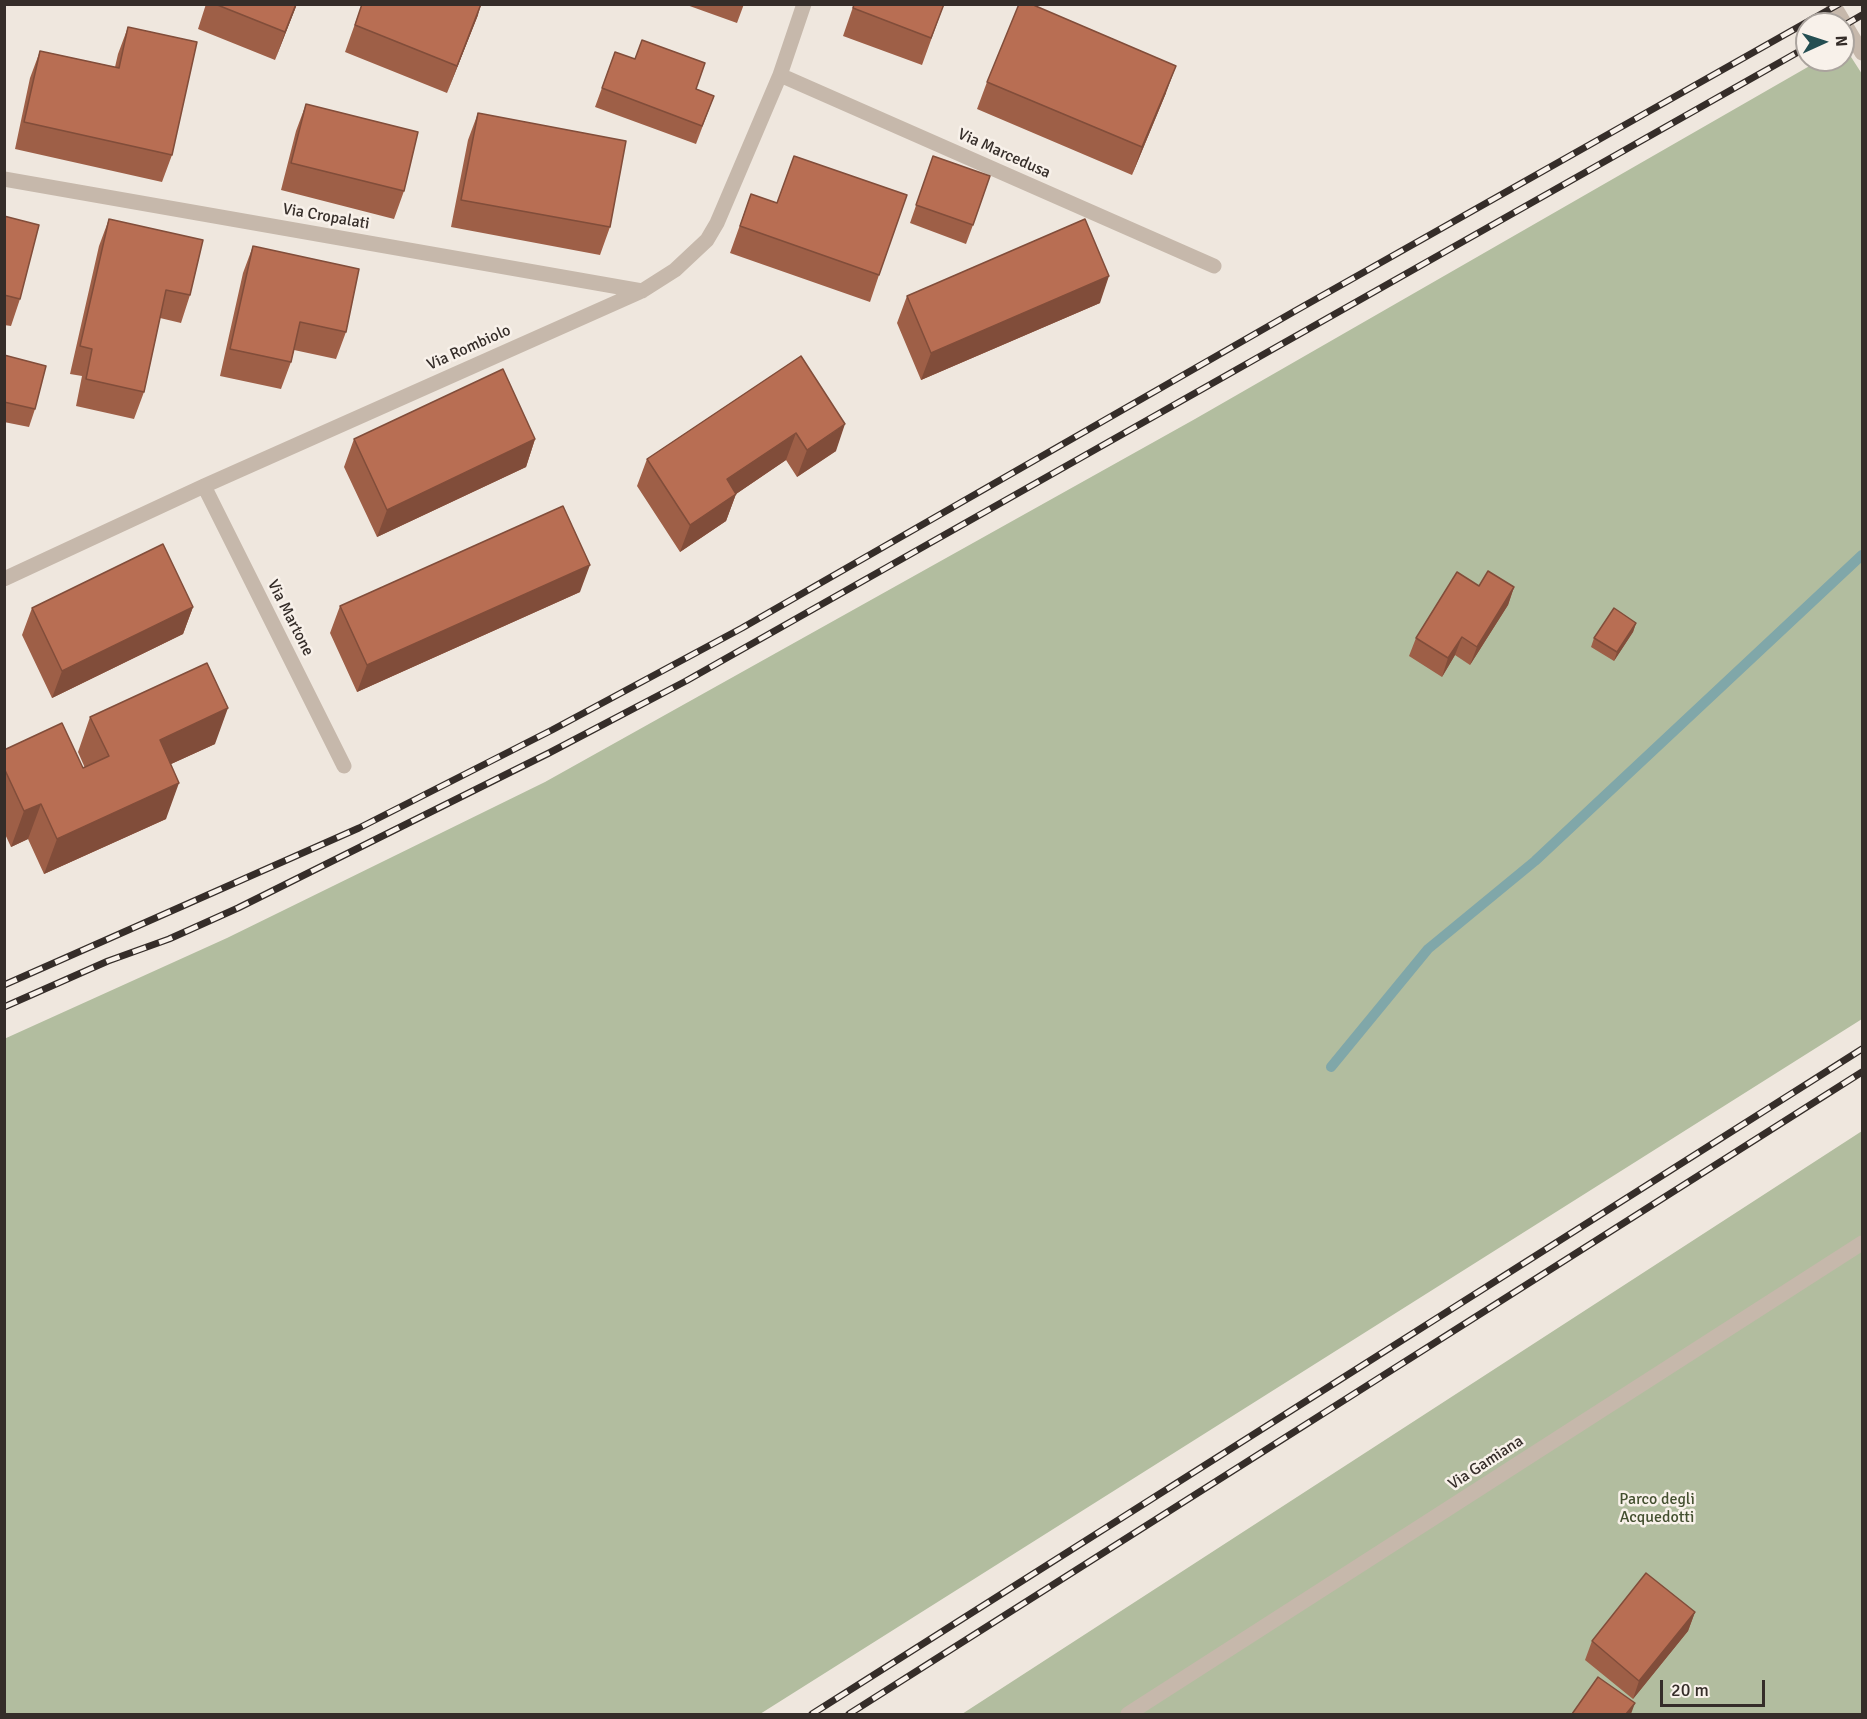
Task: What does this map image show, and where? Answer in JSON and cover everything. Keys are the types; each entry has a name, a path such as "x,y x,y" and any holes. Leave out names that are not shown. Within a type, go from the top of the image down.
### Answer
{"street":[{"name":"Via Rombiolo","path":"5,578 204,486 642,291 675,270 706,240 727,203 780,75 804,4"},
{"path":"1833,4 1863,53"},
{"name":"Via Marcedusa","path":"780,75 1214,266"},
{"name":"Via Cropalati","path":"4,179 642,291"},
{"name":"Via Martone","path":"204,486 344,766"},
{"name":"Via Gamiana","path":"1128,1714 1863,1243"}],"green space":[{"path":"1855,63 1862,74 1862,1019 760,1714 5,1714 4,1039 227,938 545,782 1195,419 1799,72 1855,72"},
{"name":"Parco degli Acquedotti","path":"1862,1131 1862,1714 962,1714"}],"building":[{"path":"215,4 296,4 285,32"},
{"path":"362,4 481,4 457,66 355,25"},
{"path":"854,4 944,4 931,38 853,8"},
{"path":"1019,4 1031,4 1176,66 1142,147 987,82"},
{"path":"128,27 197,42 172,155 24,122 40,51 119,68"},
{"path":"642,40 705,63 696,89 714,96 702,126 602,88 615,52 635,59"},
{"path":"306,104 418,132 404,191 291,163"},
{"path":"478,113 626,141 610,227 461,200"},
{"path":"794,156 907,195 879,275 740,226 751,194 777,203"},
{"path":"933,156 990,176 973,225 916,205"},
{"path":"4,216 39,225 20,299 4,295"},
{"path":"109,219 203,240 190,295 166,290 144,392 86,379 92,349 80,346"},
{"path":"1085,219 1109,276 931,353 907,296"},
{"path":"253,246 359,269 346,332 300,322 291,362 230,349"},
{"path":"4,355 46,366 35,409 4,402"},
{"path":"801,356 845,424 807,450 796,433 727,479 736,494 690,525 647,459"},
{"path":"503,369 535,439 387,510 354,439"},
{"path":"563,506 590,565 367,665 340,606"},
{"path":"163,544 193,607 62,671 32,608"},
{"path":"1488,571 1514,587 1477,647 1462,637 1448,658 1416,638 1457,572 1479,586"},
{"path":"1614,608 1636,623 1617,652 1594,638"},
{"path":"207,663 228,708 160,740 179,783 57,839 41,804 24,811 4,768 4,750 62,723 83,768 109,756 90,717"},
{"path":"1646,1573 1695,1612 1639,1681 1592,1641"},
{"path":"1598,1677 1635,1703 1626,1714 1572,1714"}],"waterway":[{"path":"1331,1067 1428,949 1535,861 1862,555"}],"railway":[{"path":"4,985 359,828 552,730 742,628 1295,311 1839,4"},
{"path":"1855,19 1862,15"},
{"path":"4,1007 108,961 169,939 238,908 549,753 686,681 1795,54"},
{"path":"812,1714 1862,1049"},
{"path":"849,1714 1862,1072"}]}
